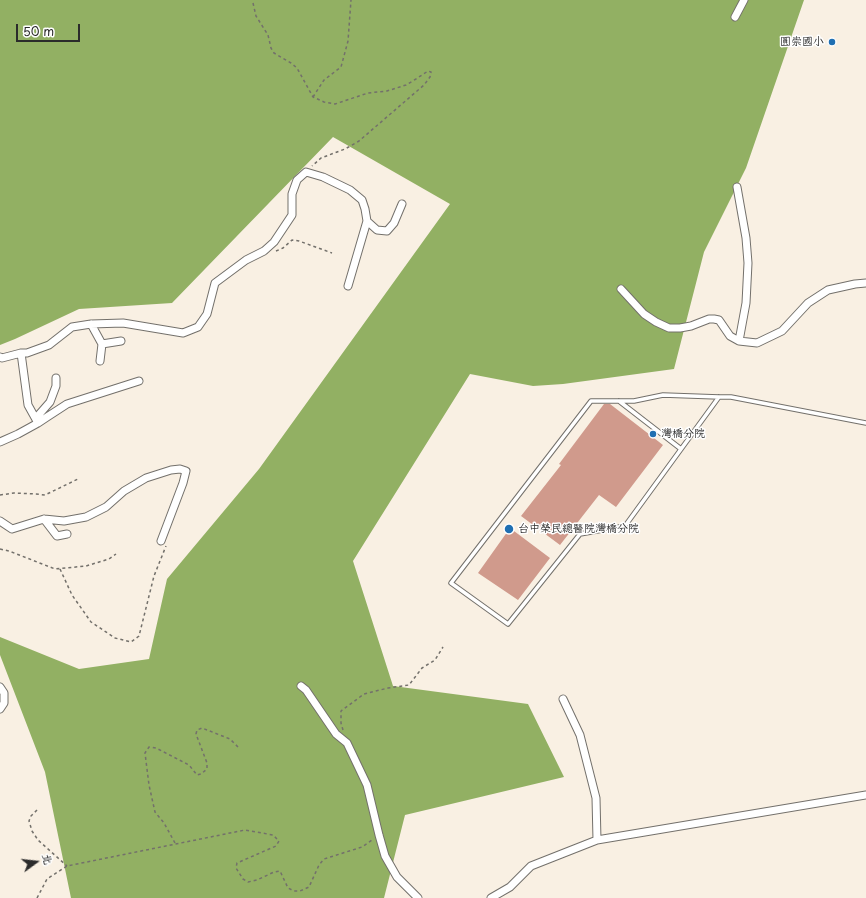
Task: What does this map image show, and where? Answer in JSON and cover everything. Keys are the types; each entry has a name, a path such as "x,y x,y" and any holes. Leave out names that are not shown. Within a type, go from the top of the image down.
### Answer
{"street":[{"path":"735,18 744,0"},
{"path":"0,357 2,358 27,353 49,345 72,327 91,324 122,323 183,333 198,328 207,314 215,283 246,260 264,251 274,242 292,215 292,194 297,180 306,172 323,177 350,190 362,200 367,221 348,286"},
{"path":"737,187 746,238 748,263 746,303 739,341"},
{"path":"367,221 377,230 387,231 394,223 402,204"},
{"path":"621,289 644,314 669,328 691,326 709,319 714,319 719,320 730,336 739,341 757,343 782,331 808,303 828,290 866,283"},
{"path":"91,324 102,344 100,361"},
{"path":"102,344 121,341"},
{"path":"21,354 28,405 37,421"},
{"path":"37,421 50,402 56,386 56,378"},
{"path":"0,442 18,434 37,421 47,417 68,404 139,381"},
{"path":"0,521 12,529 44,519 64,521 86,517 106,507 124,490 146,478 171,470 180,469 186,471 183,483 161,541"},
{"path":"44,519 57,536 67,534"},
{"path":"301,686 306,690 336,734 348,743 367,785 379,836 386,856 397,877 418,898"},
{"path":"0,688 4,693 4,703 0,709"},
{"path":"563,699 580,734 596,798 597,840"},
{"path":"491,898 510,887 531,866 597,840 866,795"}],"lane":[{"path":"719,397 625,526 580,534 508,624 451,583 591,401 634,401 663,395 731,397 866,423"},
{"path":"618,401 681,450"}],"path":[{"path":"313,97 324,80 341,67 348,41 351,0"},
{"path":"253,3 256,16 268,35 271,48 274,53 297,68 313,97 324,102 335,104 368,93 387,91 406,86 428,71 431,72 430,77 424,85 359,141 345,149 321,158 306,172"},
{"path":"264,251 272,253 283,248 292,240 299,241 332,253"},
{"path":"0,495 14,493 45,495 78,479"},
{"path":"60,569 72,595 91,622 115,638 131,642 139,636 154,576 167,547 161,541"},
{"path":"0,549 55,569 86,566 109,559 116,554"},
{"path":"343,730 341,723 341,711 364,694 409,685 422,668 435,660 443,647"},
{"path":"175,844 164,822 155,812 149,785 145,753 149,747 156,748 189,765 197,775 201,774 207,769 207,763 196,734 197,730 202,728 230,739 238,747"},
{"path":"37,810 28,821 32,831 38,840 67,866"},
{"path":"37,898 46,879 67,866 245,830 273,835 279,841 276,846 237,863 236,868 242,879 248,882 280,871 288,888 294,891 300,891 309,886 318,865 324,859 362,846 379,836"}],"green space":[{"path":"0,0 804,0 746,168 704,252 674,369 563,384 533,386 470,374 353,561 393,686 528,704 564,777 405,815 384,898 71,898 45,772 0,655 0,637 79,669 149,659 167,579 259,469 450,204 333,137 172,303 79,309 0,345"}],"building":[{"path":"604,404 610,404 663,445 616,507 599,495 560,545 521,516 561,465 559,464"},
{"path":"510,528 550,558 518,600 478,573"}],"place":[{"name":"圓崇國小","path":"832,42"},
{"name":"灣橋分院","path":"653,434"},
{"name":"台中榮民總醫院灣橋分院","path":"509,529"}]}
